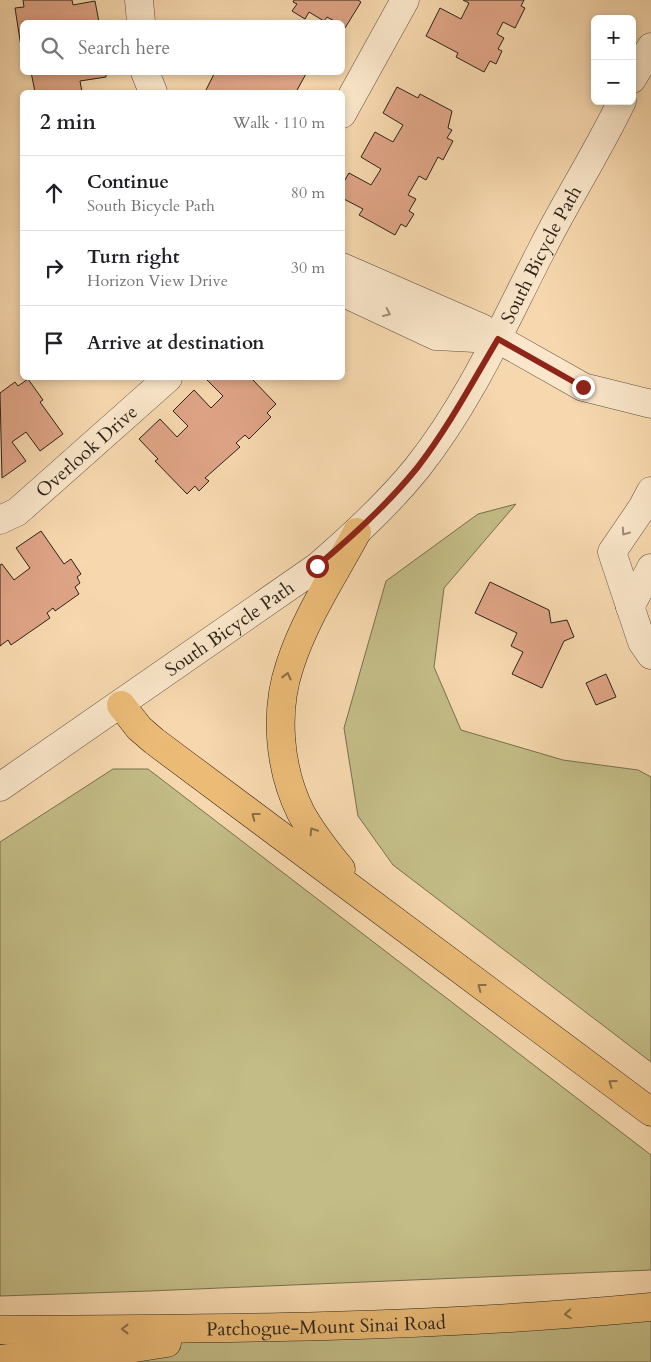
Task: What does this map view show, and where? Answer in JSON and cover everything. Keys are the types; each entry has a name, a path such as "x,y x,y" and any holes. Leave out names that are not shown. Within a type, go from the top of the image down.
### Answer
{"highway":[{"path":"357,532 313,612 290,664 283,689 281,714 285,765 302,813 317,838 364,898"},
{"path":"121,705 140,728 154,741 651,1112"},
{"name":"Patchogue-Mount Sinai Road","path":"0,1330 265,1329 502,1320 651,1307"},
{"path":"611,1311 651,1313"},
{"path":"0,1359 33,1354 89,1355 265,1329"}],"street":[{"path":"139,0 141,20"},
{"path":"345,109 405,0"},
{"path":"636,72 651,47"},
{"path":"146,75 152,90"},
{"name":"South Bicycle Path","path":"0,788 290,586 357,532 417,467 448,424 484,324 541,250 620,105"},
{"path":"345,251 381,265 484,324 583,387 651,404"},
{"path":"345,268 484,324"},
{"path":"345,293 436,336 484,324"},
{"name":"Overlook Drive","path":"0,520 17,512 166,380"},
{"path":"651,491 642,508 612,552 642,642 651,655"},
{"path":"630,607 651,568"}],"shaded area":[{"path":"516,504 444,588 434,667 461,730 563,760 638,770 651,777 651,1062 393,865 358,816 344,728 386,581 478,514"},
{"path":"113,769 148,769 651,1155 651,1270 0,1296 0,842"},
{"path":"651,1307 651,1362 0,1362 0,1330"}],"building":[{"path":"23,0 72,0 73,5 95,1 99,20 20,20 20,40 15,8 24,7"},
{"path":"294,0 358,0 361,2 345,28 345,20 332,20 327,17 322,20 309,12 305,19 292,11 297,4 293,2"},
{"path":"463,0 524,0 521,6 525,8 515,28 503,22 497,34 504,38 498,49 502,51 496,64 490,61 484,72 456,57 458,53 426,36 440,8 461,19 469,3"},
{"path":"32,75 106,75 106,77 80,81 82,90 35,90"},
{"path":"214,75 305,75 297,90 206,90"},
{"path":"397,87 418,98 420,94 452,111 448,128 452,130 447,138 453,141 443,160 438,157 426,180 419,176 408,195 416,199 409,211 414,214 406,227 401,224 395,235 359,215 363,209 345,200 345,180 349,173 371,185 381,169 361,157 375,132 393,142 403,125 383,113"},
{"path":"29,380 43,400 40,402 63,434 40,451 26,432 12,442 26,461 2,478 0,393 15,382 18,386"},
{"path":"207,380 253,380 276,404 267,413 271,417 249,439 245,435 236,443 240,447 205,478 209,481 199,491 195,486 187,494 155,461 158,459 139,439 160,419 177,437 188,426 173,411 194,390 211,408 223,396"},
{"path":"41,531 64,564 71,559 81,574 77,577 80,583 75,587 79,594 55,611 53,608 47,613 50,618 11,645 8,640 0,646 0,565 2,564 14,580 30,568 16,548"},
{"path":"490,582 549,610 551,623 567,620 574,637 564,641 542,688 512,674 523,652 511,646 517,633 475,613"},
{"path":"606,674 616,697 596,705 586,683"}],"route":[{"path":"317,566 357,532 392,497 417,467 448,424 498,339 583,387"}]}
